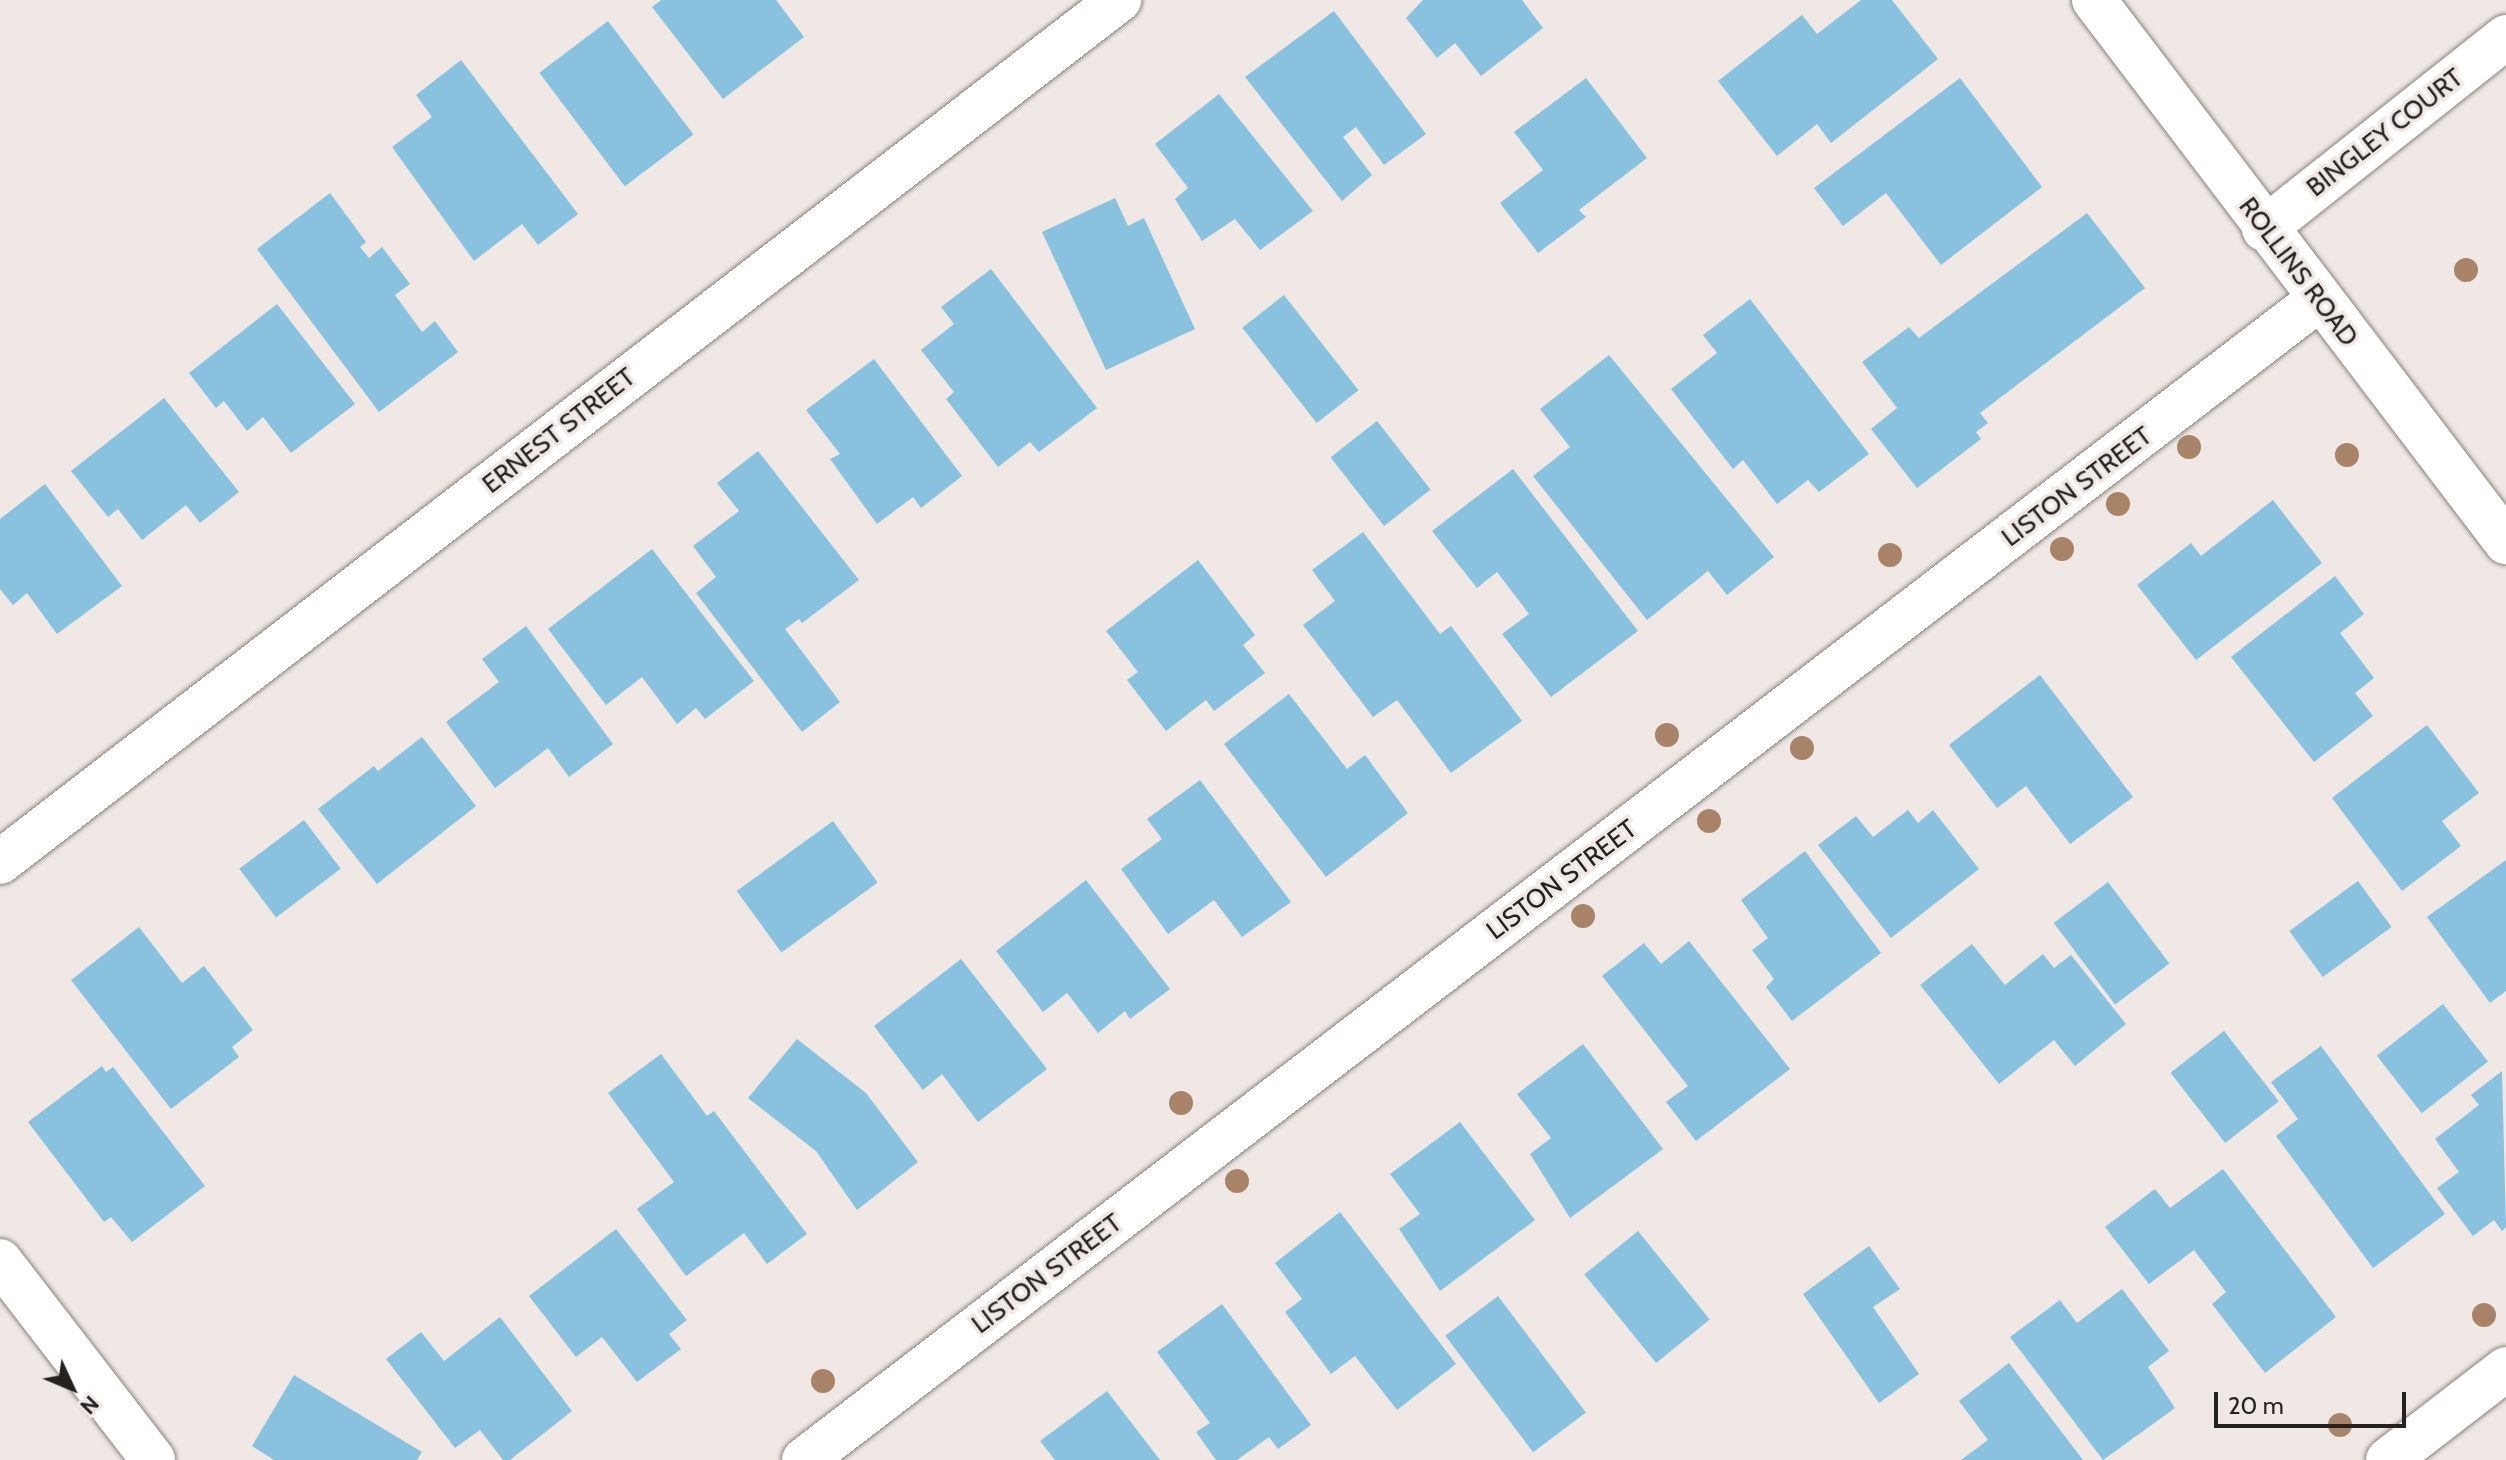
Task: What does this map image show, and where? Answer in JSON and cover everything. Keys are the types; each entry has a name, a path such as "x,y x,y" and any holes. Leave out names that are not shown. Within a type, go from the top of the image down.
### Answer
{"street":[{"name":"ERNEST STREET","path":"0,862 1119,0"},
{"name":"ROLLINS ROAD","path":"2094,0 2264,229 2506,542"},
{"name":"BINGLEY COURT","path":"2264,229 2506,37"},
{"name":"LISTON STREET","path":"804,1460 2319,299"},
{"path":"0,1261 153,1460"},
{"path":"2388,1460 2506,1369"}],"building":[{"path":"661,0 776,0 804,37 723,99 652,7"},
{"path":"1423,0 1522,0 1543,28 1481,76 1455,43 1437,58 1406,18"},
{"path":"1861,0 1892,0 1938,59 1831,143 1817,124 1777,156 1718,81 1802,15 1817,34"},
{"path":"1334,11 1426,134 1384,165 1356,127 1343,137 1372,175 1342,201 1245,77"},
{"path":"608,21 693,134 625,186 539,73"},
{"path":"461,60 578,214 538,245 522,224 474,261 392,147 432,117 416,95"},
{"path":"1586,78 1647,158 1579,210 1586,217 1538,253 1500,203 1543,170 1514,132"},
{"path":"1960,78 2042,187 1941,265 1886,193 1843,226 1814,188"},
{"path":"1219,94 1313,211 1260,250 1235,219 1202,241 1175,199 1188,188 1155,144"},
{"path":"330,193 366,242 360,247 369,258 382,247 410,284 395,295 422,332 435,321 458,352 379,412 257,249"},
{"path":"1115,198 1128,226 1144,218 1195,329 1106,370 1042,232"},
{"path":"2087,213 2145,288 1980,413 1988,423 1976,432 1981,439 1917,488 1871,429 1897,408 1862,362 1909,327 1919,338"},
{"path":"991,269 1097,408 1039,452 1030,442 998,467 946,399 954,392 921,350 954,324 941,307"},
{"path":"1284,295 1358,390 1317,423 1242,328"},
{"path":"1750,299 1869,454 1819,492 1808,480 1777,504 1743,460 1733,469 1671,389 1717,353 1703,335"},
{"path":"277,304 355,404 291,453 263,417 247,431 224,401 216,408 189,373"},
{"path":"1609,355 1774,557 1727,595 1708,571 1647,620 1533,476 1570,447 1540,409"},
{"path":"874,359 962,476 921,508 913,497 877,524 830,459 840,454 806,410"},
{"path":"164,398 239,492 200,523 186,505 142,540 118,509 108,517 71,471"},
{"path":"1377,421 1431,490 1384,526 1331,457"},
{"path":"758,451 859,580 802,623 799,619 785,629 840,702 802,732 696,593 716,577 693,546 739,511 717,483"},
{"path":"1513,469 1638,631 1551,697 1502,634 1529,614 1497,572 1477,588 1432,531"},
{"path":"45,484 122,586 57,634 27,593 13,605 0,589 0,519"},
{"path":"2273,500 2322,563 2196,660 2137,585 2191,543 2201,556"},
{"path":"1363,532 1440,634 1451,626 1522,721 1451,773 1397,700 1373,717 1303,625 1335,601 1312,570"},
{"path":"652,549 754,681 705,719 696,708 677,724 642,677 606,705 548,629"},
{"path":"1198,560 1255,635 1243,645 1265,673 1214,711 1206,700 1166,731 1127,680 1138,672 1106,631"},
{"path":"2335,576 2364,614 2340,633 2374,678 2355,693 2373,716 2314,762 2231,657"},
{"path":"526,626 613,744 569,777 548,748 495,788 446,722 499,682 482,659"},
{"path":"2040,675 2133,797 2070,844 2026,786 1997,808 1949,745"},
{"path":"1289,694 1347,769 1365,755 1408,813 1326,877 1224,744"},
{"path":"2427,725 2479,793 2442,821 2461,846 2402,891 2332,798"},
{"path":"422,737 476,806 377,884 318,809 374,766 378,771"},
{"path":"1200,780 1291,902 1242,937 1214,900 1168,934 1121,869 1162,839 1147,819"},
{"path":"1908,810 1918,823 1933,810 1979,869 1891,938 1818,845 1856,816 1873,837"},
{"path":"304,820 341,869 276,917 239,869"},
{"path":"833,821 878,882 781,952 737,891"},
{"path":"1805,851 1881,953 1792,1021 1766,987 1774,979 1752,950 1768,938 1741,900"},
{"path":"2506,860 2506,991 2490,1003 2427,917"},
{"path":"1086,880 1170,989 1130,1019 1125,1011 1098,1033 1067,993 1043,1012 996,951"},
{"path":"2358,881 2392,927 2323,977 2289,931"},
{"path":"2108,882 2169,963 2115,1004 2054,923"},
{"path":"139,927 182,983 204,966 253,1030 232,1047 239,1057 171,1109 71,980"},
{"path":"1689,941 1790,1069 1696,1141 1666,1102 1688,1086 1602,976 1644,943 1661,964"},
{"path":"1972,944 2005,985 2043,954 2054,968 2071,955 2126,1024 2075,1066 2054,1040 1999,1084 1920,985"},
{"path":"961,959 1047,1069 978,1122 942,1074 923,1090 874,1026"},
{"path":"2443,1004 2488,1062 2422,1113 2377,1056"},
{"path":"2224,1031 2279,1101 2225,1143 2170,1073"},
{"path":"797,1039 866,1093 918,1162 857,1210 816,1151 748,1098"},
{"path":"1583,1044 1663,1149 1570,1218 1530,1154 1551,1138 1517,1094"},
{"path":"2321,1046 2445,1214 2373,1268 2276,1136 2298,1119 2271,1082"},
{"path":"661,1054 707,1116 714,1111 807,1234 767,1264 744,1233 686,1276 637,1209 674,1182 608,1093"},
{"path":"102,1066 106,1072 113,1067 205,1186 132,1242 111,1217 104,1222 28,1122"},
{"path":"2502,1071 2506,1227 2502,1231 2494,1220 2473,1236 2437,1188 2459,1172 2435,1139 2479,1105 2471,1095"},
{"path":"1460,1122 1535,1220 1440,1291 1399,1229 1420,1214 1390,1174"},
{"path":"2223,1169 2336,1317 2265,1373 2212,1304 2226,1292 2194,1250 2149,1284 2105,1227 2155,1189 2170,1208"},
{"path":"1340,1212 1456,1364 1397,1410 1355,1356 1331,1374 1285,1312 1302,1299 1275,1263"},
{"path":"616,1229 687,1320 669,1334 681,1349 637,1382 602,1337 576,1357 529,1296"},
{"path":"1638,1231 1710,1320 1656,1363 1584,1274"},
{"path":"1869,1246 1900,1289 1873,1307 1919,1374 1879,1403 1803,1294"},
{"path":"2122,1289 2169,1351 2148,1367 2175,1408 2103,1460 2010,1337 2060,1300 2077,1323"},
{"path":"1498,1296 1586,1413 1533,1452 1445,1336"},
{"path":"1222,1304 1311,1425 1278,1449 1269,1437 1237,1460 1216,1460 1196,1432 1210,1423 1157,1352"},
{"path":"500,1317 572,1411 510,1460 503,1460 480,1430 455,1448 386,1359 421,1332 444,1361"},
{"path":"2009,1363 2083,1460 1961,1460 1988,1440 1959,1401"},
{"path":"294,1375 422,1452 417,1460 274,1460 252,1446"},
{"path":"1107,1391 1160,1460 1055,1460 1040,1441"}]}
